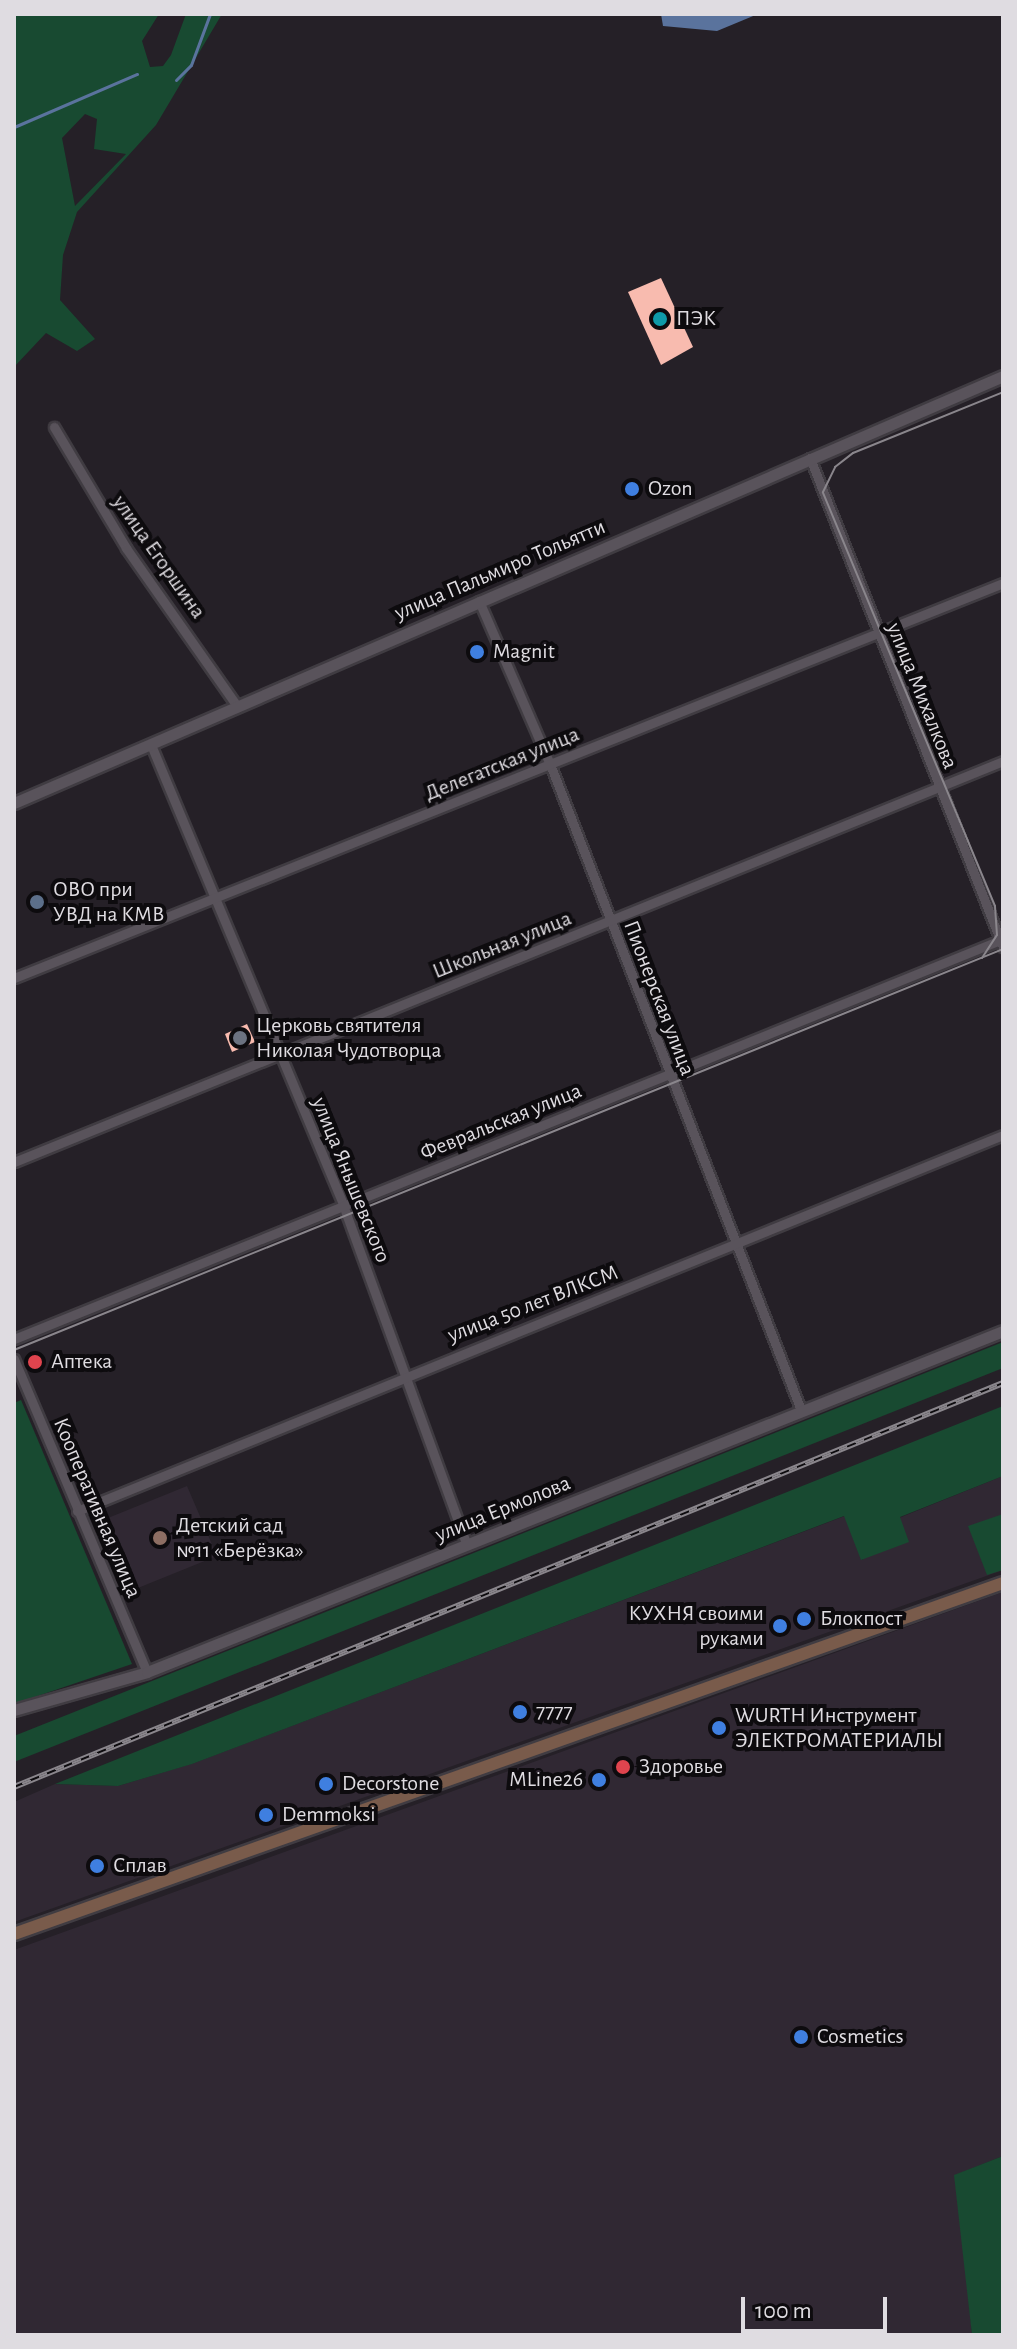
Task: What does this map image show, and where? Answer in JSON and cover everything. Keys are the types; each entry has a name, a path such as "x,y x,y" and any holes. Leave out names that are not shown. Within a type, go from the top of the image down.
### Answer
{"main road":[{"path":"14,1934 1003,1583"}],"street":[{"name":"улица Пальмиро Тольятти","path":"14,803 1003,376"},
{"name":"улица Егоршина","path":"54,427 126,548 237,706"},
{"name":"улица Михалкова","path":"810,458 1002,942"},
{"name":"Делегатская улица","path":"14,978 1003,583"},
{"name":"Пионерская улица","path":"479,601 550,764 801,1410"},
{"name":"улица Янышевского","path":"151,745 343,1205 408,1373 467,1545"},
{"name":"Школьная улица","path":"14,1162 1003,761"},
{"name":"Февральская улица","path":"14,1339 1002,942"},
{"name":"улица 50 лет ВЛКСМ","path":"77,1511 408,1373 1003,1135"},
{"name":"улица Ермолова","path":"14,1710 147,1672 1003,1331"},
{"name":"Кооперативная улица","path":"14,1359 147,1672"}],"shaded area":[{"path":"1003,1476 1003,1570 14,1922 14,1802 55,1784 118,1786 194,1763 845,1516 862,1560 899,1518"},
{"name":"Детский сад №11 «Берёзка»","path":"187,1486 217,1556 133,1590 103,1520"},
{"path":"1003,1592 1003,2156 958,2174 972,2335 14,2335 14,1950"}],"green space":[{"path":"14,14 159,14 142,41 150,67 163,66 171,55 186,14 222,14 156,125 77,212 63,255 60,300 95,339 77,351 46,333 14,367","holes":["85,114 97,119 94,149 126,154 75,206 62,138"]},
{"path":"1003,1342 1003,1368 14,1762 14,1736"},
{"path":"21,1400 132,1664 14,1704 14,1403"},
{"path":"1003,1406 1003,1476 900,1517 909,1542 861,1560 844,1516 192,1764 118,1786 55,1784"},
{"path":"1003,1514 1003,1570 987,1575 968,1526"},
{"path":"1003,2156 1003,2335 972,2335 954,2175"}],"water":[{"path":"661,14 758,14 717,31 663,26"}],"building":[{"name":"ПЭК","path":"661,278 693,347 661,365 628,292"},
{"name":"Церковь святителя Николая Чудотворца","path":"247,1024 255,1042 232,1052 225,1034"}],"waterway":[{"path":"176,80 191,65 210,14"},
{"path":"14,127 137,74"}],"tram line":[{"path":"982,958 997,935 995,906 823,492 835,467 853,453 1003,392"},
{"path":"14,1350 1003,949"}],"railway":[{"path":"14,1787 1003,1383"}],"place":[{"name":"ПЭК","path":"660,319"},
{"name":"Ozon","path":"632,489"},
{"name":"Magnit","path":"477,652"},
{"name":"ОВО при УВД на КМВ","path":"37,902"},
{"name":"Церковь святителя Николая Чудотворца","path":"240,1038"},
{"name":"Аптека","path":"35,1362"},
{"name":"Детский сад №11 «Берёзка»","path":"160,1538"},
{"name":"Блокпост","path":"804,1619"},
{"name":"КУХНЯ своими руками","path":"780,1626"},
{"name":"7777","path":"520,1712"},
{"name":"WURTH Инструмент ЭЛЕКТРОМАТЕРИАЛЫ","path":"719,1728"},
{"name":"Здоровье","path":"623,1767"},
{"name":"MLine26","path":"599,1780"},
{"name":"Decorstone","path":"326,1784"},
{"name":"Demmoksi","path":"266,1815"},
{"name":"Сплав","path":"97,1866"},
{"name":"Cosmetics","path":"801,2037"}]}
